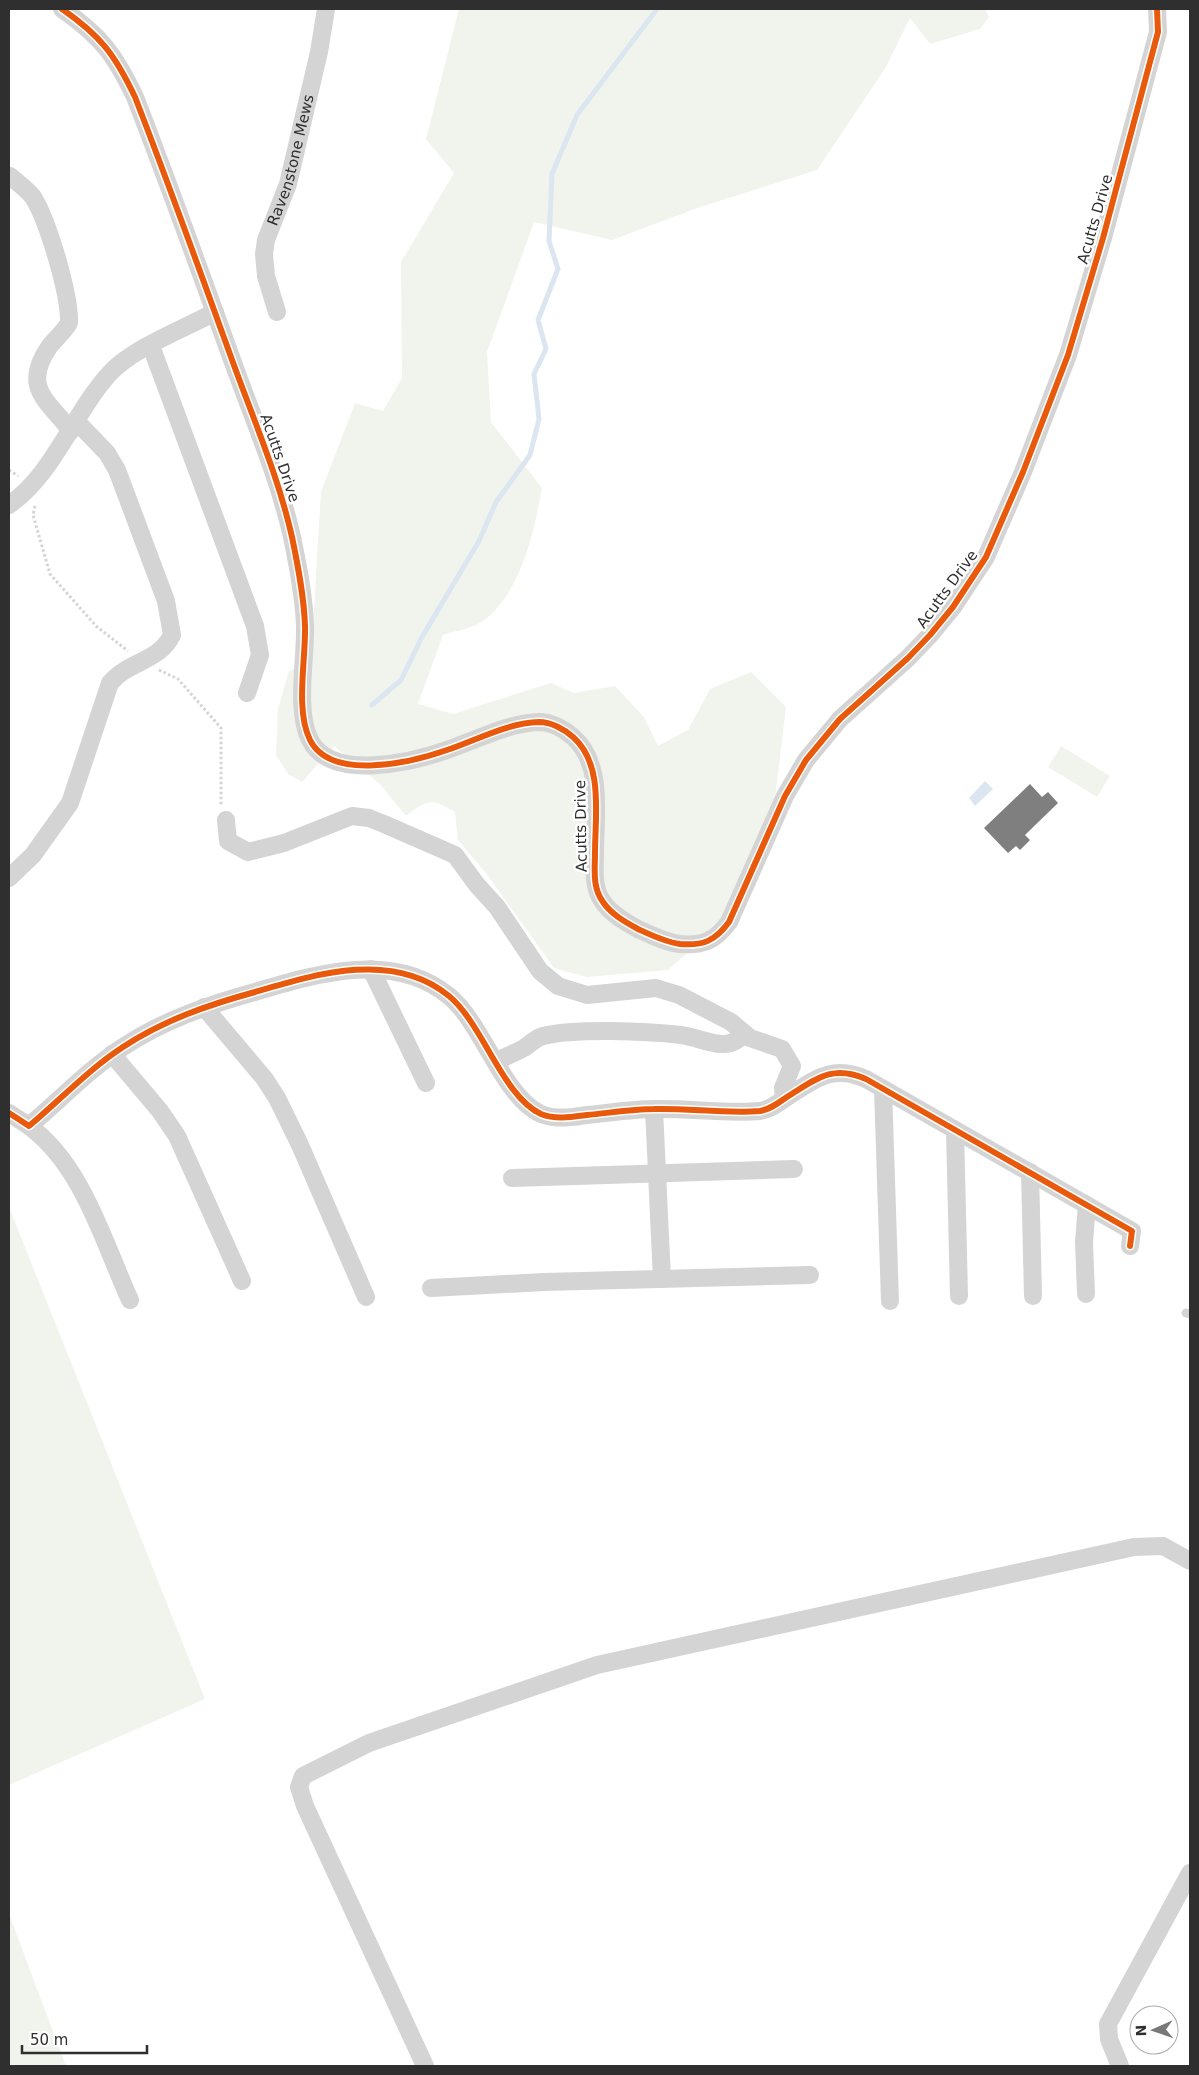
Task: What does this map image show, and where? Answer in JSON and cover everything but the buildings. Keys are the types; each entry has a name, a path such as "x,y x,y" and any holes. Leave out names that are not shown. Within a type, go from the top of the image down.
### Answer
{"street":[{"name":"Acutts Drive","path":"62,9 91,30 123,72 144,119 284,504 300,579 305,626 304,718 308,733 316,748 326,757 347,764 389,764 446,751 517,724 542,722 558,727 582,746 593,771 594,876 601,900 609,910 632,926 673,943 691,945 706,944 714,939 729,922 785,796 806,760 840,719 908,658 930,635 953,607 986,557 1015,490 1068,355 1103,238 1158,32 1157,9"},
{"name":"Ravenstone Mews","path":"277,312 265,270 266,240 288,184 319,52 326,9"},
{"path":"9,878 33,854 70,803 110,683 117,676 159,653 172,635 171,618 112,460 43,396 36,378 41,359 69,323 67,296 37,207 29,193 10,176"},
{"path":"9,505 33,482 110,373 129,358 215,312"},
{"path":"151,346 255,626 260,655 247,693"},
{"path":"226,820 228,841 248,852 284,843 347,818 358,816 442,847 458,858 477,885 497,907 540,972 558,986 587,995 647,988 679,995 726,1019 756,1041 782,1049 789,1057 792,1068 784,1088 784,1099"},
{"path":"370,969 426,1083"},
{"path":"29,1126 112,1054 129,1042 176,1018 204,1007 315,975 370,969 415,976 440,990 464,1011 524,1103 533,1110 549,1116 564,1118 654,1109 750,1112 767,1110 823,1077 839,1071 858,1075 1132,1231 1130,1246"},
{"path":"204,1007 264,1078 276,1098 304,1153 366,1297"},
{"path":"496,1061 541,1036 574,1032 681,1035 729,1045 738,1041 744,1033"},
{"path":"112,1054 160,1111 177,1136 242,1281"},
{"path":"883,1089 890,1301"},
{"path":"654,1109 662,1279"},
{"path":"9,1113 42,1135 65,1164 85,1198 130,1300"},
{"path":"955,1130 959,1296"},
{"path":"512,1178 794,1169"},
{"path":"1030,1172 1033,1296"},
{"path":"1086,1294 1084,1242 1087,1205"},
{"path":"431,1288 810,1275"},
{"path":"425,2066 305,1806 299,1787 303,1776 369,1743 597,1665 1134,1547 1164,1546 1190,1562"},
{"path":"1120,2066 1109,2039 1108,2024 1190,1873"}],"path":[{"path":"9,470 33,482 40,488 33,515 50,574 96,626 141,662 178,679 221,728 220,804 226,820"}],"shaded area":[{"path":"459,9 985,9 989,17 980,29 930,44 910,18 886,67 817,170 697,208 612,240 534,222 487,352 491,422 542,488 539,505 524,560 507,595 483,621 443,635 418,704 453,714 551,683 574,693 615,686 644,717 658,746 688,730 710,689 751,672 786,707 775,799 719,925 668,970 587,977 554,968 486,873 458,840 455,812 440,804 429,802 406,816 380,784 334,746 302,782 288,774 276,755 278,709 289,671 311,661 321,492 355,403 383,411 402,378 401,262 454,173 426,139"},
{"path":"1061,746 1110,776 1097,797 1048,767"},
{"path":"985,781 993,789 975,806 969,798"},
{"path":"9,1207 205,1699 9,1785"},
{"path":"9,1914 66,2066 9,2066"}],"waterway":[{"path":"372,705 401,680 422,637 479,541 496,502 530,455 539,419 534,374 546,349 538,320 558,269 549,241 552,174 577,115 657,9"}],"cycle path":[{"path":"62,9 87,28 106,47 121,69 135,97 274,473 287,515 302,592 305,626 302,699 303,714 310,740 321,753 335,761 354,765 374,765 432,755 515,725 544,722 561,729 573,737 583,748 590,761 594,776 596,791 595,878 599,896 606,906 623,921 658,938 680,944 695,944 708,941 719,934 729,922 785,796 806,760 840,719 908,658 930,635 953,607 986,557 1023,472 1068,355 1103,238 1158,32 1157,9"},
{"path":"9,1113 29,1126 110,1056 139,1037 187,1014 238,997 328,973 379,970 404,973 427,982 449,996 461,1008 515,1092 528,1105 541,1114 564,1118 646,1109 760,1111 774,1106 816,1079 834,1073 854,1075 866,1079 1132,1231 1130,1246"}]}
